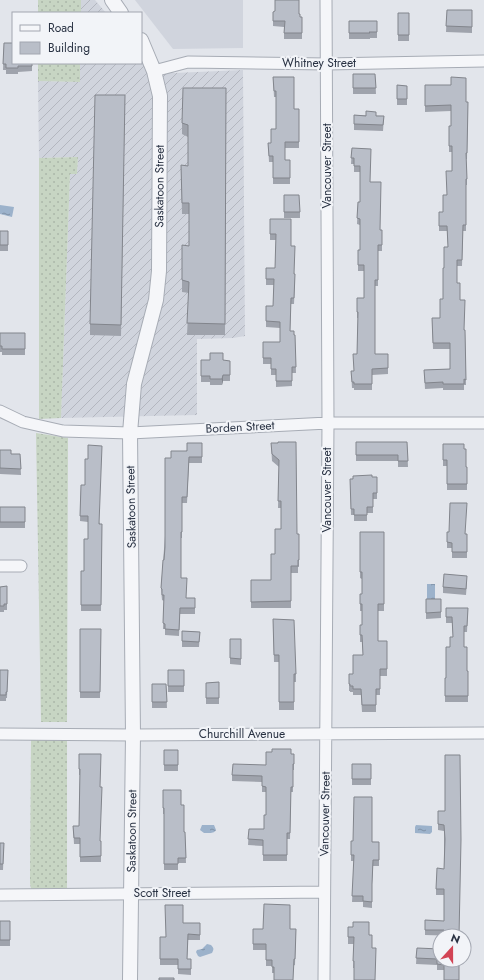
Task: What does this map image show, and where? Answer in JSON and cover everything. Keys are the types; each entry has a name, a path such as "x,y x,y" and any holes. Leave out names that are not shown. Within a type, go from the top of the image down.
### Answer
{"street":[{"path":"112,0 120,12"},
{"name":"Vancouver Street","path":"324,980 328,423 326,0"},
{"name":"Saskatoon Street","path":"130,980 133,735 130,433 134,384 156,300 159,271 160,96 154,71 142,42"},
{"name":"Whitney Street","path":"154,71 188,62 327,64 484,61"},
{"name":"Borden Street","path":"0,411 23,422 63,431 130,433 328,423 484,424"},
{"path":"0,566 21,566"},
{"name":"Churchill Avenue","path":"0,734 133,735 484,733"},
{"name":"Scott Street","path":"0,895 324,892"}],"shaded area":[{"path":"81,0 95,0 105,12 81,12"},
{"path":"135,0 243,0 243,48 173,49"},
{"path":"142,50 174,73 243,70 245,336 233,338 197,339 197,415 61,418 70,174 77,174 78,157 39,158 38,81 80,82 80,64 142,64"}],"green space":[{"path":"38,0 81,0 81,12 38,12"},
{"path":"38,64 80,64 80,82 38,81"},
{"path":"78,157 77,174 70,174 61,418 39,419 39,158"},
{"path":"36,433 68,438 67,722 41,722"},
{"path":"31,738 67,738 67,888 31,889"}],"water":[{"path":"0,205 14,207 12,217 0,214"},
{"path":"427,584 435,584 435,599 427,599"},
{"path":"202,825 214,825 216,830 212,833 204,833 200,830"},
{"path":"416,825 432,826 432,832 430,834 415,833"},
{"path":"207,944 213,947 212,953 200,957 198,956 196,952 197,950 202,949"}],"building":[{"path":"275,0 299,0 299,14 300,17 302,17 302,33 284,33 285,21 273,21"},
{"path":"447,10 472,10 472,27 446,26"},
{"path":"398,13 409,13 409,35 398,35"},
{"path":"349,21 377,21 377,32 349,33"},
{"path":"4,43 12,43 12,64 32,64 32,66 6,68 6,64 3,64"},
{"path":"353,74 375,74 376,88 353,88"},
{"path":"273,77 294,77 294,109 299,109 299,142 285,142 285,160 290,160 290,178 273,178 273,156 269,156 268,143 271,143 271,129 276,129 276,91 274,91"},
{"path":"451,77 466,78 466,102 468,102 466,225 463,225 462,260 457,260 457,283 460,283 460,300 465,300 464,330 466,380 464,379 464,384 443,384 443,382 425,383 424,370 450,369 450,343 433,343 432,318 440,318 440,299 443,299 444,247 448,247 447,226 439,226 439,212 443,212 443,195 447,195 446,171 452,171 452,146 449,146 451,105 425,106 425,85 451,85"},
{"path":"397,85 407,86 407,99 397,99"},
{"path":"183,88 226,88 225,324 187,323 189,282 182,280 182,245 189,246 189,203 182,203 181,165 188,166 188,125 182,123"},
{"path":"95,95 125,95 121,325 90,324"},
{"path":"366,111 376,112 376,116 384,116 383,125 354,124 354,115 366,116"},
{"path":"352,148 371,149 370,182 381,182 380,230 382,230 382,245 378,245 378,280 375,280 375,354 388,354 388,368 372,369 372,384 354,384 354,382 352,382 351,371 354,371 353,354 357,354 357,298 364,298 364,265 358,265 358,250 360,250 360,219 357,218 358,202 360,202 360,166 354,166 354,158 351,158"},
{"path":"284,195 299,195 300,212 284,212"},
{"path":"270,219 291,219 291,246 295,246 294,298 291,298 290,331 294,331 295,335 296,367 292,367 292,381 276,381 276,369 271,369 271,358 263,358 263,342 280,342 280,322 266,321 266,306 273,306 274,279 266,279 266,268 275,268 276,234 270,234"},
{"path":"0,231 8,231 8,245 0,245"},
{"path":"0,333 25,333 25,349 2,349 2,346 0,346"},
{"path":"210,353 223,353 223,360 230,361 230,375 223,375 222,379 210,379 210,376 201,376 201,360 210,360"},
{"path":"296,442 297,534 299,534 298,566 291,566 291,601 251,602 251,580 271,580 271,554 275,554 275,529 281,529 281,501 278,501 279,460 272,454 271,443"},
{"path":"356,442 407,442 408,461 398,461 398,455 356,455"},
{"path":"187,443 202,443 202,457 189,457 187,497 182,497 181,578 187,578 186,598 195,598 195,608 180,608 179,630 165,629 165,624 163,623 164,595 162,595 161,588 165,547 165,458 171,458 171,451 187,451"},
{"path":"443,444 464,444 464,449 466,449 467,484 447,484 447,460 443,460"},
{"path":"88,445 102,446 99,524 102,524 101,605 81,605 81,571 84,571 84,539 88,539 88,516 80,516 81,485 85,485 85,459 88,459"},
{"path":"0,450 11,450 11,454 20,454 21,469 0,468"},
{"path":"372,475 372,477 377,477 377,493 373,493 373,507 367,507 367,515 354,515 354,509 351,509 350,479 353,479 353,476"},
{"path":"450,503 467,503 465,534 467,534 467,552 452,552 452,543 447,542 447,532 449,532"},
{"path":"0,507 25,507 25,522 0,522"},
{"path":"360,532 384,532 384,604 378,604 378,641 387,641 387,669 380,669 380,689 376,689 376,705 362,705 361,689 353,689 353,686 350,686 349,684 349,674 353,674 353,655 363,655 362,635 360,635 360,625 362,625 362,604 360,604 360,594 362,594 362,572 360,572"},
{"path":"444,574 467,576 466,589 443,587"},
{"path":"7,586 7,604 0,606 0,587"},
{"path":"426,599 441,599 441,612 426,613"},
{"path":"446,608 468,608 467,626 464,626 464,647 467,647 468,696 445,696 446,647 450,647 450,637 453,637 452,617 446,617"},
{"path":"273,619 294,620 296,674 294,674 294,702 279,702 279,655 274,655"},
{"path":"80,629 101,629 100,692 80,692"},
{"path":"182,631 200,632 199,642 182,641"},
{"path":"230,639 241,639 241,659 230,658"},
{"path":"0,670 8,670 6,695 0,695"},
{"path":"168,670 184,670 184,686 168,686"},
{"path":"219,682 219,698 206,698 206,683"},
{"path":"152,684 166,684 167,702 152,702"},
{"path":"272,749 291,749 291,754 294,754 293,787 291,787 290,833 287,833 287,855 263,855 263,840 248,839 249,829 264,829 264,815 266,815 266,787 262,786 262,776 232,775 233,764 266,765 266,752 272,752"},
{"path":"164,750 178,750 178,765 164,765"},
{"path":"79,754 101,754 101,856 80,857 80,838 74,838 73,826 79,826"},
{"path":"445,755 460,755 461,840 459,928 432,928 432,930 425,930 425,920 444,921 444,889 436,889 437,868 444,869 445,839 444,825 438,824 438,811 445,811"},
{"path":"352,764 371,764 371,779 352,779"},
{"path":"163,790 181,790 181,805 184,805 186,858 178,858 178,864 164,864"},
{"path":"354,797 372,797 372,842 379,842 379,860 373,860 372,902 363,901 363,896 352,896 354,855 351,855 351,841 353,841"},
{"path":"0,843 4,843 3,864 0,864"},
{"path":"264,904 290,905 290,929 296,929 293,980 274,980 274,967 272,967 272,960 266,960 266,944 253,944 253,929 263,929"},
{"path":"165,905 183,905 183,923 200,923 200,935 188,934 187,959 191,959 191,969 178,969 178,959 160,959 160,937 166,937"},
{"path":"0,921 10,921 10,940 0,940"},
{"path":"353,922 369,922 369,935 372,935 372,948 376,948 375,980 354,980 354,937 348,937 348,927 353,927"},
{"path":"417,948 432,949 432,959 416,958"},
{"path":"444,968 459,968 459,980 444,980"},
{"path":"159,978 174,978 174,980 159,980"}]}
